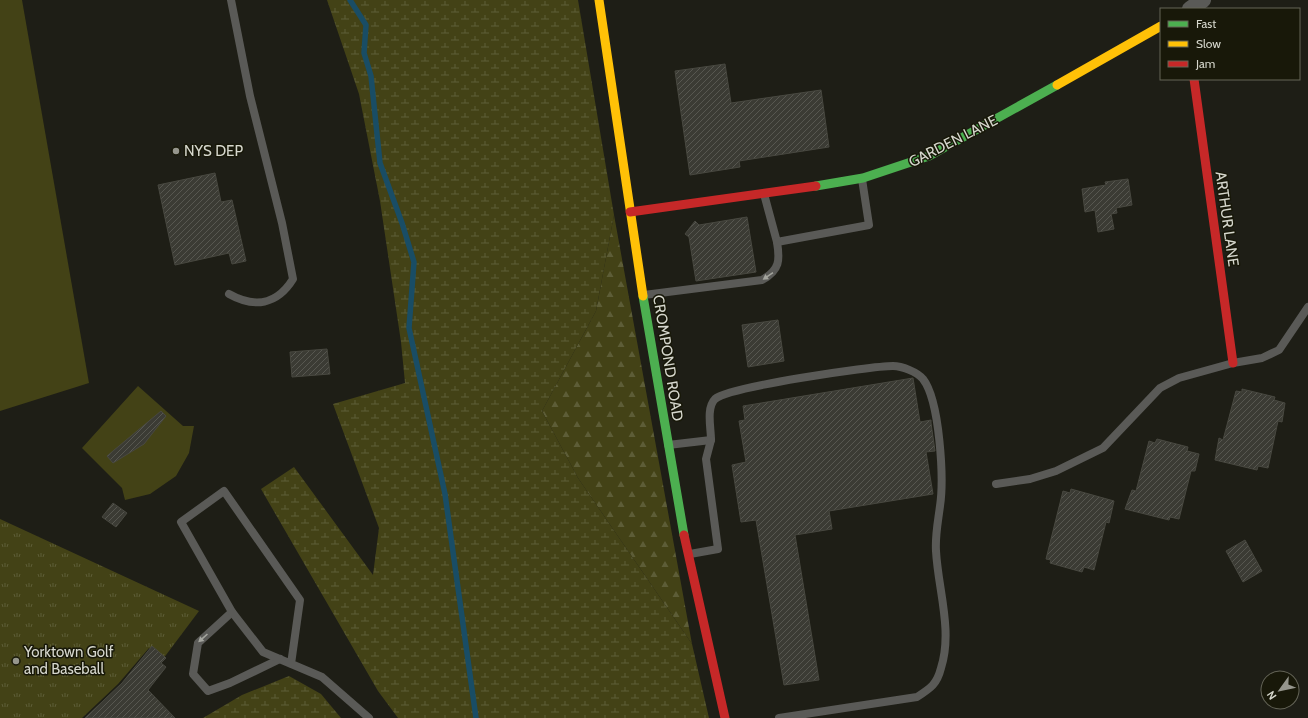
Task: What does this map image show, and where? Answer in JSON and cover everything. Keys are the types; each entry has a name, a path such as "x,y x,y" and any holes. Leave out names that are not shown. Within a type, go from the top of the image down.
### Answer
{"main road":[{"name":"CROMPOND ROAD","path":"599,0 630,212 668,445 688,554 725,718"},
{"name":"GARDEN LANE","path":"630,212 862,179 911,164 940,151 1160,27"},
{"name":"ARTHUR LANE","path":"1194,80 1233,363"}],"street":[{"path":"1191,8 1203,0"}],"lane":[{"path":"229,294 244,300 264,302 275,298 286,290 293,279 282,223 250,96 231,0"},
{"path":"777,242 869,225 862,179"},
{"path":"643,295 762,280 773,274 778,265 779,254 764,193"},
{"path":"996,484 1030,479 1082,459 1103,448 1160,388 1179,378 1233,363 1262,358 1279,350 1308,307"},
{"path":"688,554 718,549 706,459 711,440 710,410 715,399 726,393 801,378 894,366 912,372 922,379 931,395 942,453 941,505 935,532 945,645 942,668 934,686 917,697 778,718"},
{"path":"668,445 711,440"},
{"path":"291,664 300,600 224,491 180,522 232,612 263,652 280,659 291,664 322,677 369,718"},
{"path":"232,612 198,643 193,674 208,691 230,683 280,659"}],"green space":[{"path":"0,0 22,0 89,383 0,411"},
{"path":"327,0 578,0 614,215 596,311 542,411 578,478 692,644 709,718 398,718 378,691 261,489 294,467 373,575 379,528 333,404 405,383 401,342 380,201 359,94"},
{"path":"614,215 692,644 578,478 542,411 596,311"},
{"path":"138,386 183,426 194,426 189,453 176,476 150,494 125,500 122,488 82,448"},
{"path":"0,519 199,611 163,659 149,648 118,684 82,718 0,718"},
{"path":"289,676 321,694 341,718 203,718 242,695"}],"building":[{"path":"725,64 731,103 821,90 829,147 739,161 740,167 690,175 675,71"},
{"path":"215,173 221,202 232,200 246,261 232,264 229,253 175,265 158,185"},
{"path":"1128,179 1132,205 1116,208 1117,213 1111,214 1114,229 1098,232 1095,210 1085,212 1082,189 1106,185 1105,182"},
{"path":"747,217 756,272 696,281 689,237 685,234 695,221 699,225"},
{"path":"778,320 784,361 748,367 742,325"},
{"path":"327,349 330,374 292,377 290,352"},
{"path":"913,378 920,422 931,420 935,451 926,452 933,494 829,511 832,529 795,535 819,680 784,685 756,520 741,522 732,465 746,462 739,421 745,420 743,406"},
{"path":"1242,389 1275,397 1274,400 1285,403 1282,422 1278,421 1268,468 1258,466 1257,470 1215,460 1219,438 1223,440 1236,391 1242,392"},
{"path":"161,411 166,416 144,444 113,463 107,456"},
{"path":"1157,439 1188,447 1187,451 1199,454 1195,471 1191,471 1179,519 1170,517 1169,520 1125,509 1132,490 1136,491 1149,441 1155,443"},
{"path":"1071,489 1114,501 1109,523 1106,522 1094,570 1084,567 1082,572 1050,563 1051,560 1046,559 1063,491 1070,493"},
{"path":"113,503 127,513 116,527 102,517"},
{"path":"1245,540 1262,571 1243,582 1226,551"},
{"path":"152,646 166,658 161,663 166,667 148,690 175,718 85,718 122,683"}],"waterway":[{"path":"350,0 366,25 364,53 371,76 380,163 402,223 414,262 409,328 445,494 476,718"}],"traffic: fast":[{"path":"816,186 863,178 929,156 1057,85"},
{"path":"643,296 684,535"}],"traffic: slow":[{"path":"599,0 643,296"},
{"path":"1057,85 1160,27"}],"traffic: jam":[{"path":"1194,80 1233,363"},
{"path":"630,212 816,186"},
{"path":"684,535 725,718"}],"place":[{"name":"NYS DEP","path":"176,151"},
{"name":"Yorktown Golf and Baseball","path":"16,661"}]}
